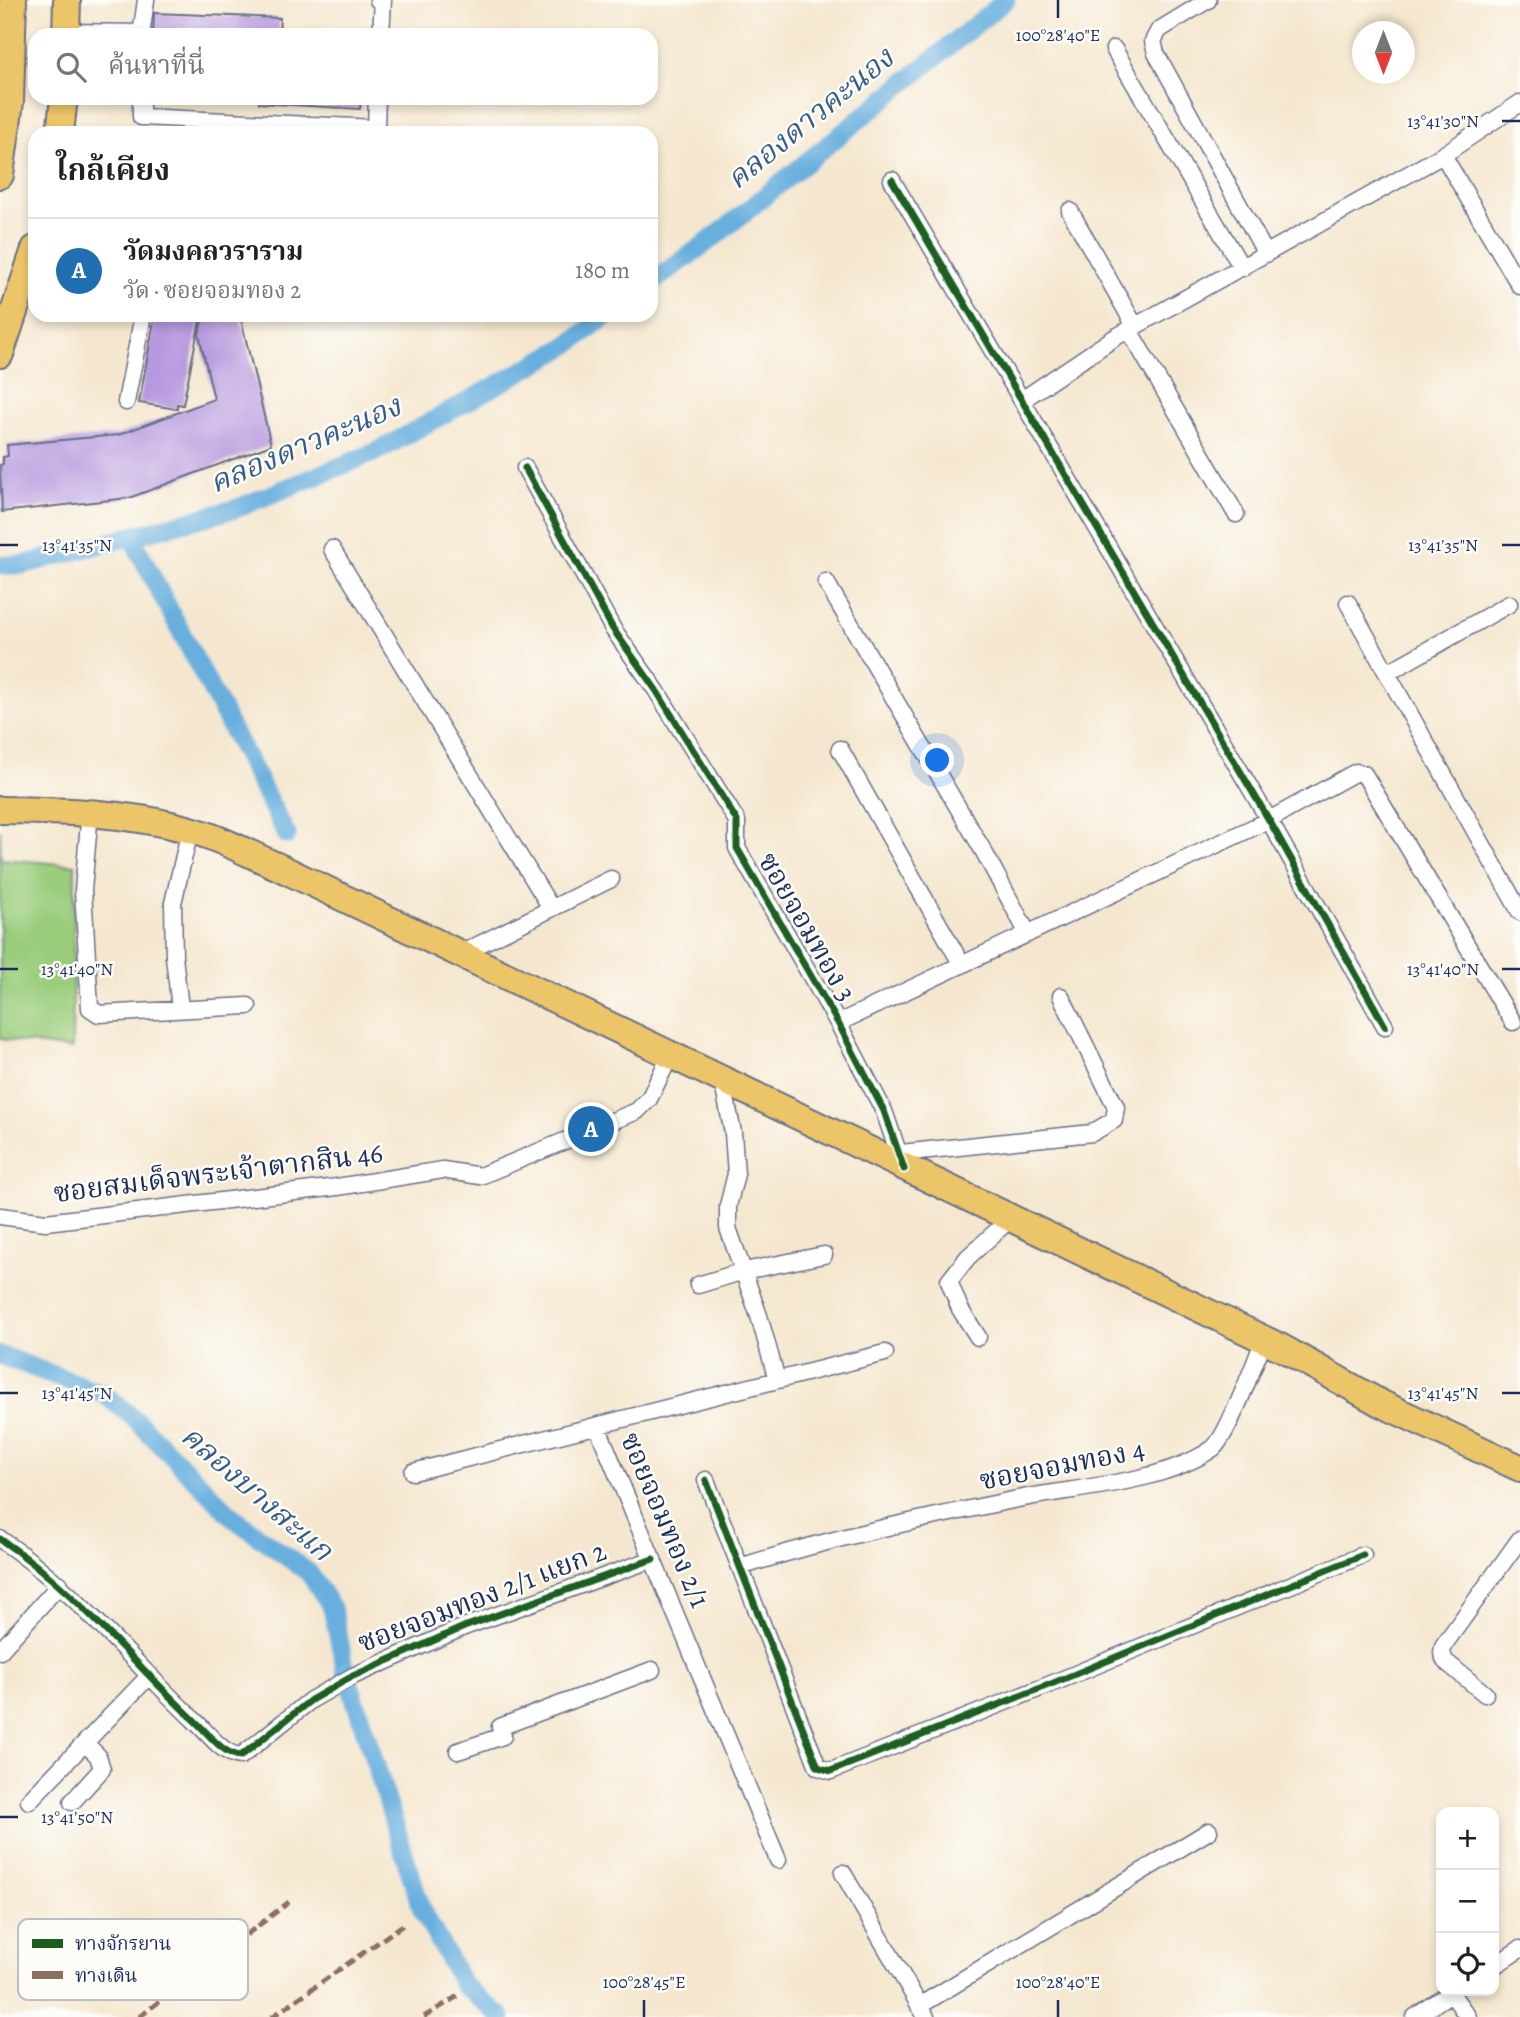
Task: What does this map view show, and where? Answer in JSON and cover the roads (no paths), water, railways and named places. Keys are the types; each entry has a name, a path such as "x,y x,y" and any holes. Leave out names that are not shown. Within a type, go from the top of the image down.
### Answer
{"main road":[{"path":"66,28 67,0"},
{"path":"0,175 9,17"},
{"path":"61,126 63,105"},
{"path":"0,354 28,270"},
{"path":"0,810 90,812 190,830 281,868 670,1056 903,1161 1010,1219 1264,1340 1380,1402 1520,1468"}],"street":[{"path":"142,28 146,0"},
{"path":"378,0 383,0 381,28"},
{"path":"1208,0 1159,30 1153,41 1156,53 1266,254"},
{"path":"1114,50 1242,268"},
{"path":"141,105 141,117 333,126"},
{"path":"376,126 377,105"},
{"path":"1022,400 1132,328 1443,155 1518,110"},
{"path":"1443,155 1520,286"},
{"path":"892,180 1269,820 1385,1026"},
{"path":"1070,211 1236,514"},
{"path":"126,402 142,322"},
{"name":"ซอยจอมทอง 3","path":"526,468 613,629 646,676 737,821 737,848 838,1023 884,1111 903,1161"},
{"path":"332,549 551,908"},
{"path":"827,582 984,852 1028,934"},
{"path":"1348,603 1520,912"},
{"path":"1387,673 1508,604"},
{"path":"840,749 962,965"},
{"path":"838,1023 1269,820 1356,772 1364,774 1513,1022"},
{"path":"90,812 83,890 90,1008 99,1014 248,1006"},
{"path":"180,1008 174,957 173,902 190,830"},
{"path":"460,954 611,879"},
{"path":"903,1161 1092,1133 1114,1120 1116,1107 1061,996"},
{"name":"ซอยสมเด็จพระเจ้าตากสิน 46","path":"0,1216 46,1222 443,1170 480,1176 637,1111 649,1099 670,1056"},
{"path":"722,1079 733,1133 736,1174 728,1206 728,1227 777,1380"},
{"path":"978,1336 960,1309 949,1281 968,1257 1010,1219"},
{"path":"698,1285 744,1271 824,1255"},
{"name":"ซอยจอมทอง 4","path":"740,1567 800,1548 1017,1499 1165,1471 1214,1448 1231,1417 1264,1340"},
{"name":"ซอยจอมทอง 2/1","path":"778,1860 597,1426 885,1353"},
{"path":"413,1472 597,1426"},
{"path":"706,1480 818,1767 831,1771 1363,1555"},
{"path":"0,1539 42,1567 150,1675 29,1801"},
{"path":"1485,1694 1445,1661 1443,1646 1520,1539"},
{"name":"ซอยจอมทอง 2/1 แยก 2","path":"150,1675 233,1756 241,1756 332,1686 464,1627 653,1559"},
{"path":"0,1651 60,1584"},
{"path":"458,1751 652,1670"},
{"path":"72,1802 102,1769 98,1756 85,1743"},
{"path":"843,1873 922,2011 1209,1831"},
{"path":"1499,1963 1520,1949"},
{"path":"1415,2017 1446,1996"},
{"path":"1455,1996 1468,2017"}],"waterway":[{"name":"คลองดาวคะนอง","path":"658,278 717,235 1006,0"},
{"name":"คลองดาวคะนอง","path":"0,565 22,565 235,509 378,451 565,347 599,322"},
{"path":"132,538 287,835"},
{"name":"คลองบางสะแก","path":"0,1355 104,1394 137,1421 235,1519 309,1573 332,1608 346,1672 422,1910 463,1985 502,2017"}],"place":[{"name":"วัดมงคลวราราม","path":"591,1129"}]}
